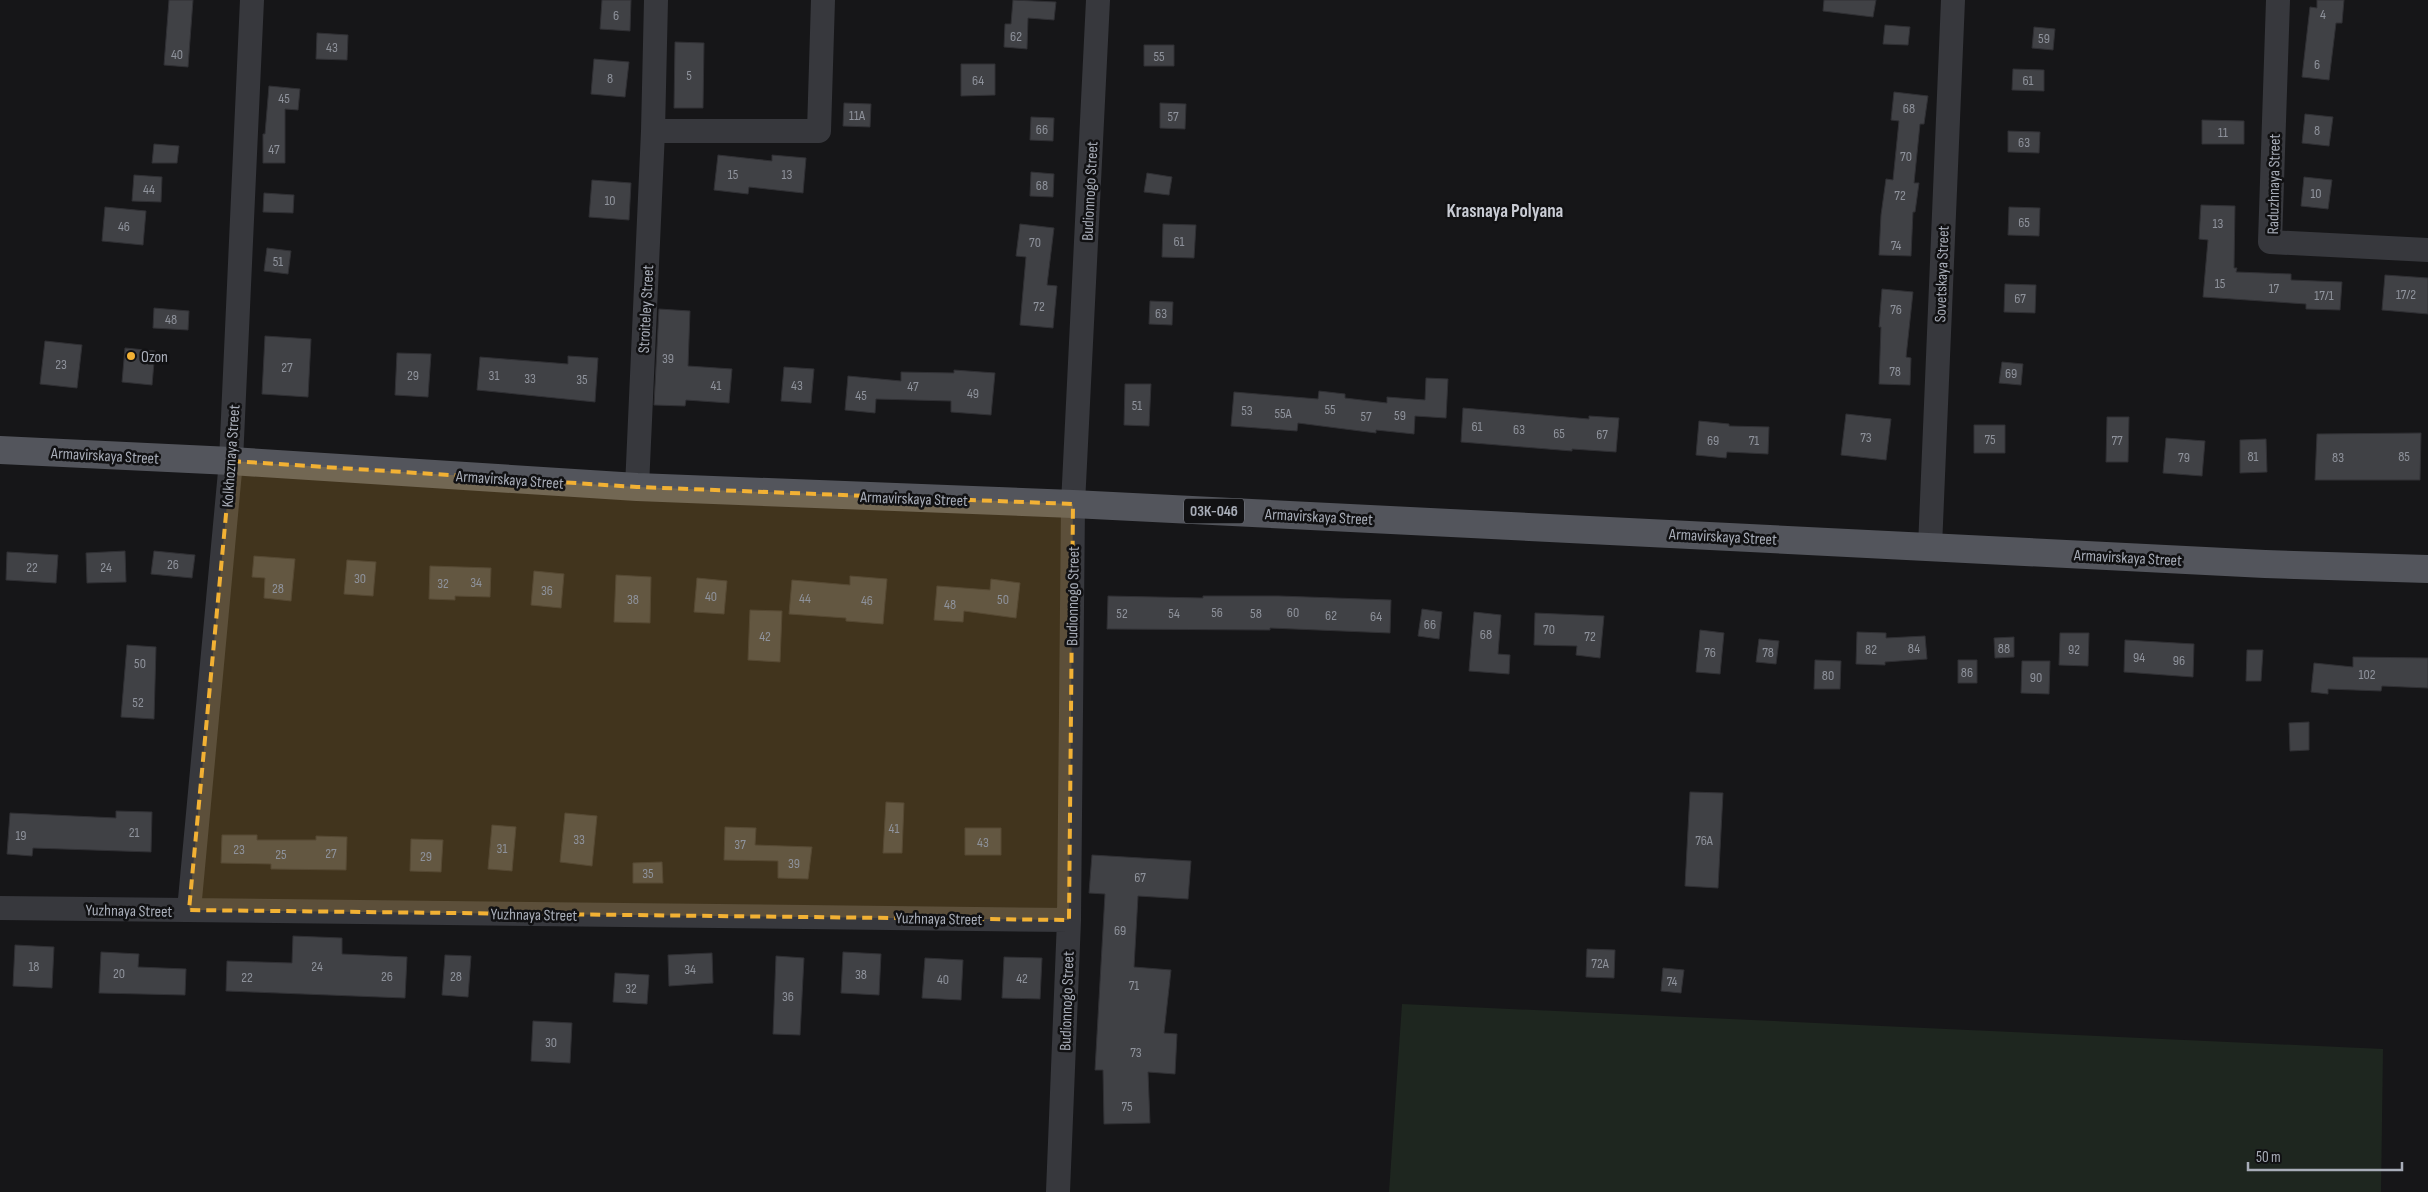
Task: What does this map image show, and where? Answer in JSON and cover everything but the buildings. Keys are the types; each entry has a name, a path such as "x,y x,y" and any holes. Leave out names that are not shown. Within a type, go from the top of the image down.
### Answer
{"main road":[{"name":"Armavirskaya Street","path":"0,450 231,461 637,488 1073,504 2265,564 2428,569"}],"street":[{"name":"Kolkhoznaya Street","path":"189,910 231,461 252,0"},
{"name":"Stroiteley Street","path":"637,488 653,131 656,0"},
{"path":"653,131 819,131 823,0"},
{"name":"Budionnogo Street","path":"1058,1192 1069,920 1073,504 1098,0"},
{"name":"Sovetskaya Street","path":"1930,547 1953,0"},
{"name":"Raduzhnaya Street","path":"2278,0 2270,242 2428,250"},
{"name":"Yuzhnaya Street","path":"0,908 1069,920"}],"highlighted area":[{"path":"231,461 637,487 1073,504 1069,920 189,910"}],"shaded area":[{"path":"1402,1004 2383,1049 2381,1192 1389,1192"}],"place":[{"name":"Ozon","path":"131,356"}],"district":[{"name":"Krasnaya Polyana","path":"1505,210"}]}
